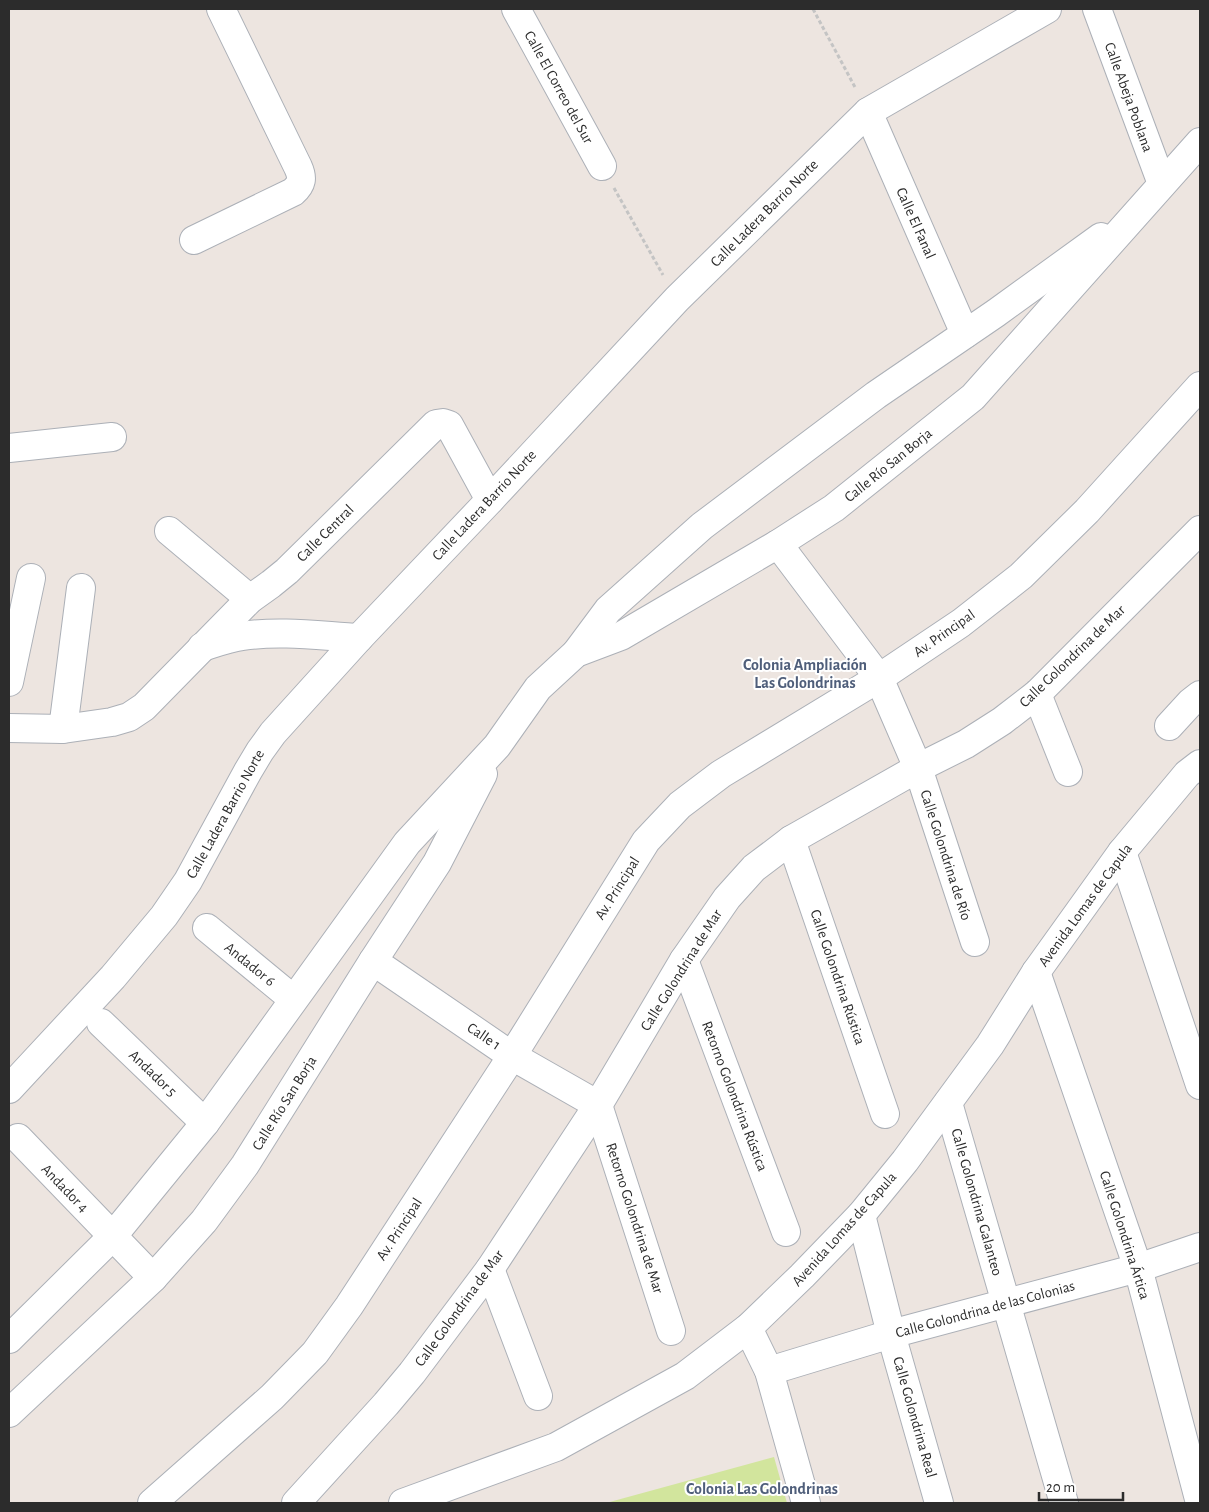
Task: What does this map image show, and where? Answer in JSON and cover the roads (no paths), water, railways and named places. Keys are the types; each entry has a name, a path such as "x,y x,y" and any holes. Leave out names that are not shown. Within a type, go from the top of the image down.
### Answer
{"street":[{"path":"194,240 292,192 298,188 301,181 298,167 221,9"},
{"name":"Calle El Correo del Sur","path":"516,9 602,166"},
{"name":"Calle Ladera Barrio Norte","path":"9,1089 112,977 164,916 188,882 260,751 273,733 359,638 677,299 868,112 1046,9"},
{"name":"Calle Abeja Poblana","path":"1097,9 1162,184"},
{"name":"Calle El Fanal","path":"868,112 965,334"},
{"name":"Calle Río San Borja","path":"576,654 621,636 778,544 834,508 973,396 1200,142"},
{"name":"Calle Río San Borja","path":"9,1337 112,1237 204,1123 407,842 497,746 538,688 576,654 608,610 702,526 876,395 965,334 1144,205"},
{"name":"Av. Principal","path":"152,1503 272,1397 315,1353 355,1298 512,1056 646,841 680,805 721,774 879,678 960,623 1021,576 1087,511 1200,386"},
{"name":"Calle Central","path":"9,728 63,729 112,722 129,717 144,707 250,599 287,571 436,424 443,423 449,425 490,500"},
{"path":"9,448 112,437"},
{"name":"Calle Golondrina de Mar","path":"296,1503 407,1380 490,1269 598,1105 684,960 727,898 754,868 791,840 918,768 966,744 1002,721 1037,694 1200,530"},
{"path":"169,531 250,599"},
{"path":"778,544 879,678 918,768"},
{"path":"9,682 31,578"},
{"path":"63,729 81,588"},
{"path":"202,647 242,636 263,634 359,638"},
{"path":"1037,694 1068,772"},
{"path":"1169,726 1200,694"},
{"name":"Calle Río San Borja","path":"9,1413 153,1278 204,1221 245,1165 372,961 437,864 497,746"},
{"name":"Avenida Lomas de Capula","path":"403,1503 556,1447 686,1376 748,1328 861,1215 905,1161 990,1045 1036,972 1122,852 1187,774 1200,764"},
{"name":"Calle Golondrina de Río","path":"918,768 975,942"},
{"name":"Calle Golondrina Rústica","path":"791,840 886,1114"},
{"path":"1122,852 1200,1085"},
{"name":"Andador 6","path":"207,928 293,999"},
{"name":"Retorno Golondrina Rústica","path":"684,960 786,1232"},
{"name":"Calle 1","path":"372,961 512,1056 598,1105"},
{"name":"Calle Golondrina Ártica","path":"1036,972 1138,1268 1200,1503"},
{"name":"Andador 5","path":"101,1023 204,1123"},
{"name":"Calle Golondrina Galanteo","path":"948,1103 1064,1503"},
{"name":"Retorno Golondrina de Mar","path":"598,1105 671,1331"},
{"name":"Andador 4","path":"18,1138 153,1278"},
{"name":"Calle Golondrina Real","path":"861,1215 891,1334 939,1503"},
{"name":"Calle Golondrina de las Colonias","path":"769,1371 891,1334 1138,1268 1200,1247"},
{"path":"490,1269 538,1396"},
{"path":"748,1328 769,1371 806,1503"}],"district":[{"name":"Colonia Ampliación Las Golondrinas","path":"805,673"},
{"name":"Colonia Las Golondrinas","path":"762,1488"}]}
